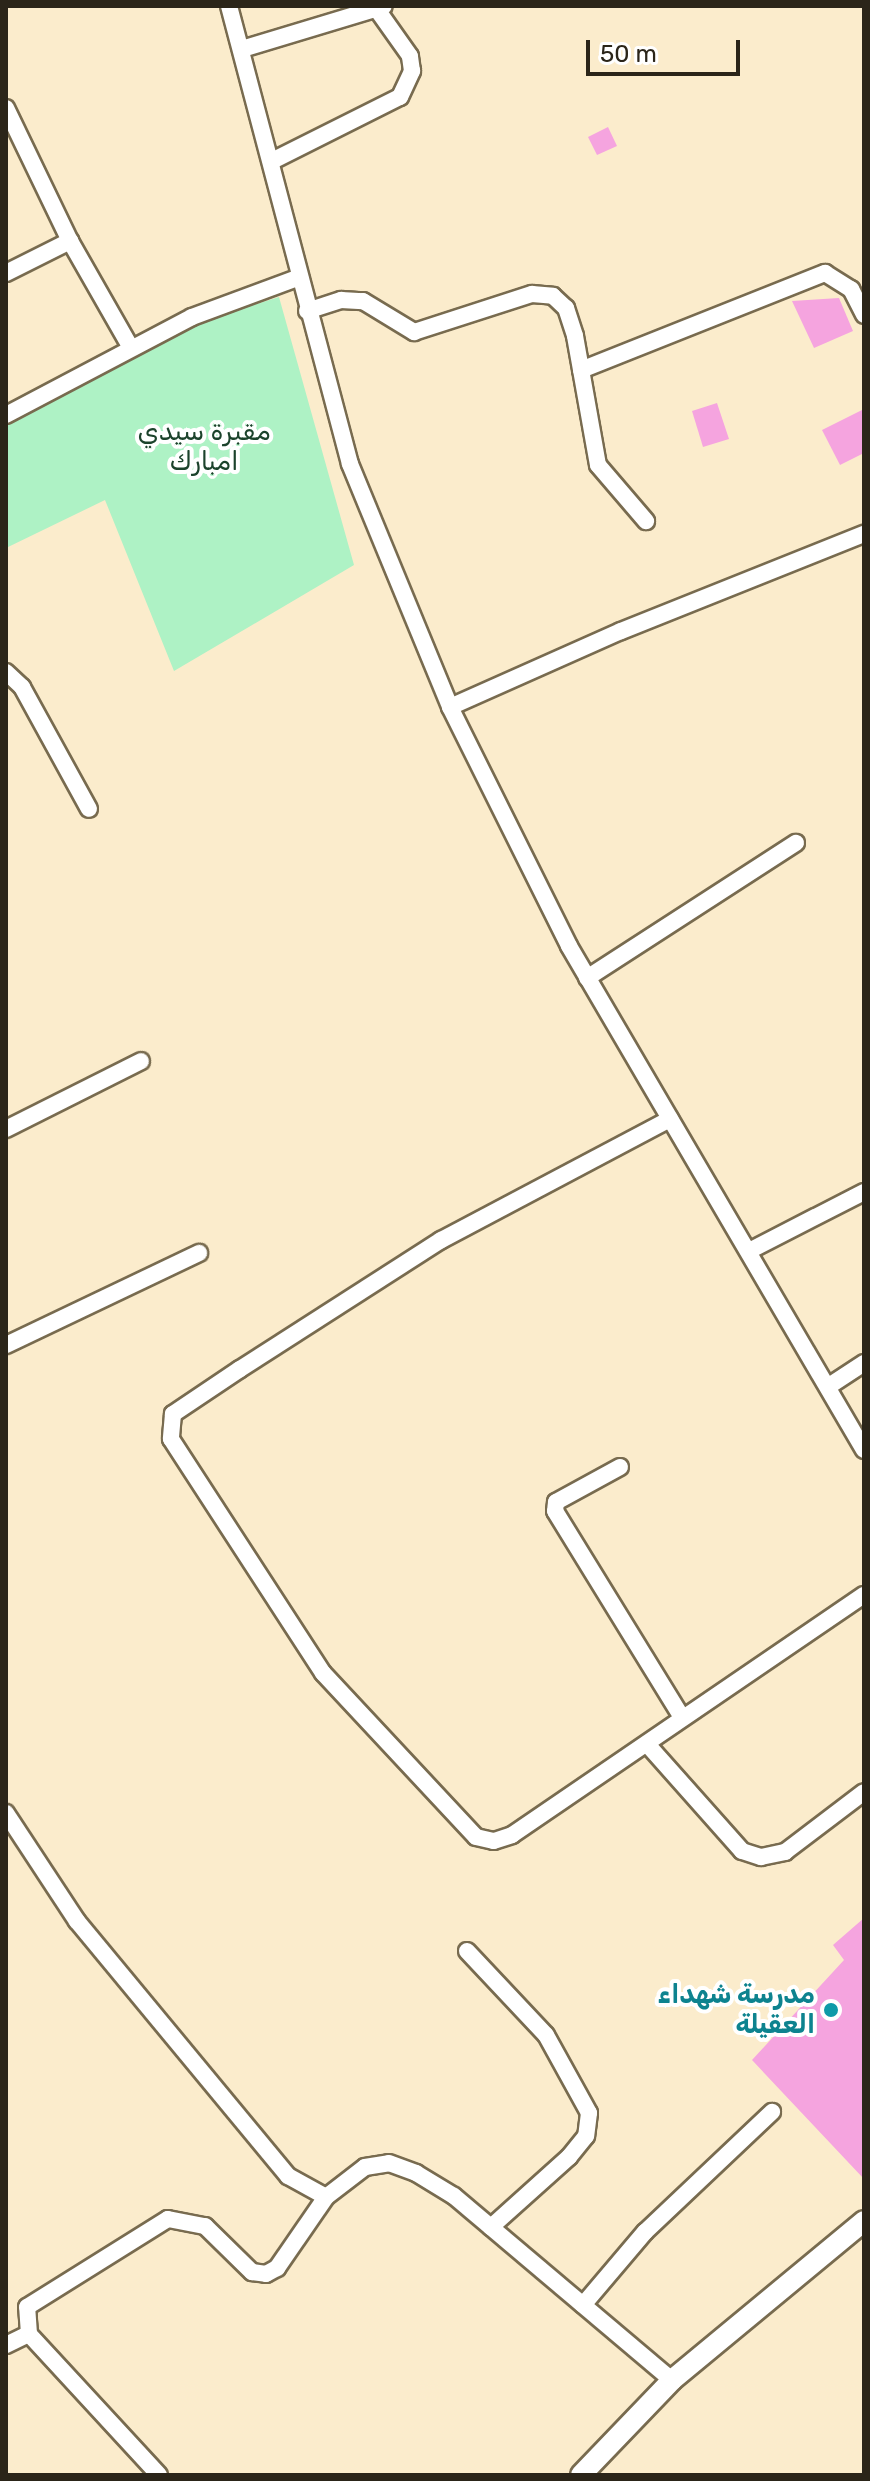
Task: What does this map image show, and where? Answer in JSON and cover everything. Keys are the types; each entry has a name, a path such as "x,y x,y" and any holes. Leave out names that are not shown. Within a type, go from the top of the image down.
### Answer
{"street":[{"path":"229,6 272,161 307,311 350,464 450,707 587,978 864,1450"},
{"path":"242,49 380,7 410,56 409,83 400,97 272,161"},
{"path":"6,108 70,241 130,346"},
{"path":"6,273 70,241"},
{"path":"581,370 825,273 851,289 864,315"},
{"path":"6,415 130,346 192,317 300,277"},
{"path":"307,311 341,300 363,301 414,332 532,294 553,296 566,308 598,465 646,521"},
{"path":"450,707 621,631 864,534"},
{"path":"6,672 22,687 89,809"},
{"path":"587,978 796,843"},
{"path":"6,1129 141,1061"},
{"path":"670,1119 441,1240 187,1403 173,1414 169,1426 171,1439 323,1673 476,1837 494,1841 512,1835 647,1744 681,1716 864,1595"},
{"path":"749,1251 864,1192"},
{"path":"6,1345 199,1253"},
{"path":"829,1386 864,1363"},
{"path":"620,1467 556,1502 555,1511 681,1716"},
{"path":"647,1744 742,1851 761,1857 785,1852 864,1792"},
{"path":"6,1813 55,1892 197,2073 288,2176 326,2197"},
{"path":"467,1951 546,2035 589,2113 586,2136 569,2157 491,2227"},
{"path":"583,2305 645,2232 772,2112"},
{"path":"159,2475 29,2334 25,2315 34,2299 168,2219 205,2226 252,2272 266,2274 277,2268 326,2197 365,2167 389,2163 454,2196 672,2380"},
{"path":"581,2475 672,2380 864,2221"},
{"path":"6,2345 29,2334"}],"green space":[{"name":"مقبرة سيدي امبارك","path":"279,297 354,565 174,671 105,500 6,548 6,419 169,331"}],"building":[{"path":"608,127 617,146 597,155 588,137"},
{"path":"839,298 853,331 814,348 792,301"},
{"path":"717,403 729,439 703,447 692,411"},
{"path":"862,410 864,453 840,465 822,430"},
{"name":"مدرسة شهداء العقيلة","path":"864,1918 864,2179 752,2060 844,1960 833,1945"}],"place":[{"name":"مدرسة شهداء العقيلة","path":"831,2010"}]}
